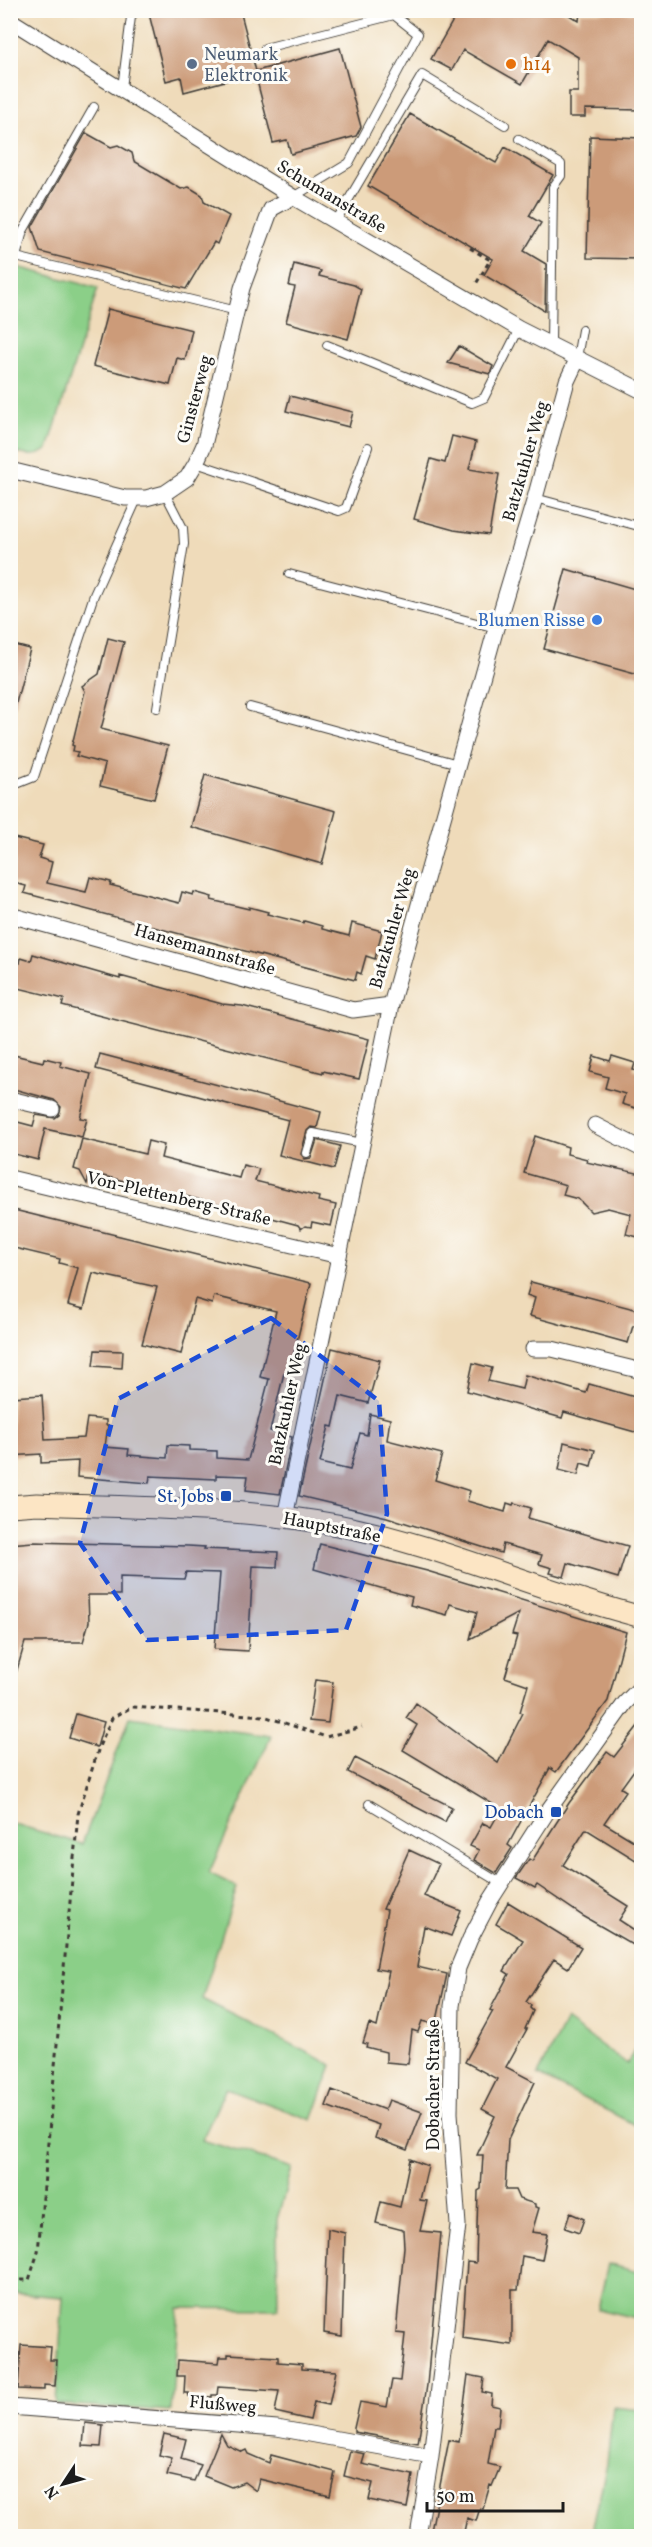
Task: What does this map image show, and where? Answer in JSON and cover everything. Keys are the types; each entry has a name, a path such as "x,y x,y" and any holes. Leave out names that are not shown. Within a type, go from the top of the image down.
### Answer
{"main road":[{"name":"Hauptstraße","path":"10,1506 37,1504 285,1517 338,1526 426,1548 642,1617"}],"street":[{"name":"Schumanstraße","path":"10,20 293,196 519,329 576,360 642,391"},
{"name":"Ginsterweg","path":"10,470 115,496 137,499 156,497 187,478 204,445 242,288 271,209 293,196"},
{"name":"Batzkuhler Weg","path":"285,1517 391,1005 496,628 567,381 576,360"},
{"name":"Hansemannstraße","path":"10,915 353,1010 391,1005"},
{"path":"10,1099 52,1108"},
{"path":"595,1125 642,1149"},
{"name":"Von-Plettenberg-Straße","path":"10,1178 339,1256"},
{"path":"533,1349 552,1349 642,1371"},
{"name":"Dobacher Straße","path":"418,2536 431,2456 458,2225 450,2113 452,2006 458,1968 470,1939 550,1808 625,1703 642,1686"},
{"name":"Flußweg","path":"10,2407 277,2427 431,2456"}],"lane":[{"path":"122,88 132,18 136,10"},
{"path":"265,48 393,13 418,34 350,163 293,196"},
{"path":"336,221 422,75 505,126"},
{"path":"94,107 23,231 16,257 237,311"},
{"path":"519,139 561,164 561,176 554,187 552,346"},
{"path":"327,345 472,403 484,398 519,329"},
{"path":"576,360 582,330"},
{"path":"196,464 339,511 346,508 368,447"},
{"path":"157,708 184,544 183,528 165,493"},
{"path":"535,498 642,527"},
{"path":"10,782 19,783 34,777 94,595 137,499"},
{"path":"289,574 496,628"},
{"path":"250,707 458,764"},
{"path":"307,1153 313,1133 362,1143"},
{"path":"369,1804 502,1884"}],"path":[{"path":"467,298 490,260 470,248"},
{"path":"10,2364 15,2280 29,2280 38,2252 78,1814 100,1744 112,1718 132,1707 264,1716 326,1737 362,1727"}],"highlighted area":[{"path":"271,1318 379,1401 387,1514 346,1630 147,1640 80,1543 118,1399"}],"green space":[{"path":"10,265 98,288 48,449 35,455 11,451"},
{"path":"130,1717 271,1736 209,1873 237,1887 202,1999 332,2065 312,2120 226,2088 202,2140 292,2168 277,2219 278,2309 179,2308 171,2411 56,2404 63,2297 11,2293 11,1823 82,1844"},
{"path":"566,2020 627,2064 641,2038 641,2128 538,2075"},
{"path":"608,2264 641,2273 641,2319 598,2309"},
{"path":"613,2407 641,2410 641,2536 591,2536 607,2463"}],"building":[{"path":"148,10 240,10 256,71 340,48 361,127 356,136 291,154 287,140 273,143 255,73 184,92 181,77 166,81"},
{"path":"459,10 561,10 579,21 580,12 642,13 642,110 585,109 585,117 569,117 569,92 578,92 578,57 548,39 522,84 463,50 452,70 431,59"},
{"path":"410,114 496,163 505,147 553,175 529,216 541,223 524,251 546,264 545,311 484,275 493,259 368,186"},
{"path":"86,133 111,147 118,145 132,153 134,161 181,189 189,187 202,195 204,202 229,216 217,244 214,242 186,289 40,252 32,227"},
{"path":"590,136 642,138 642,259 587,258"},
{"path":"294,264 321,271 319,276 361,289 348,339 286,322 295,287 289,286"},
{"path":"108,309 192,330 185,360 177,358 170,385 93,366"},
{"path":"459,346 493,366 490,374 448,363"},
{"path":"290,396 353,412 349,427 286,411"},
{"path":"452,436 476,442 469,469 499,474 489,535 454,530 414,519 431,459 445,463"},
{"name":"Blumen Risse","path":"566,569 642,591 642,676 544,649"},
{"path":"108,638 124,642 101,729 168,746 154,799 100,786 105,764 76,756 78,752 73,751 74,746 72,745 85,691 82,686 99,674"},
{"path":"14,645 30,649 15,707 10,707 10,658"},
{"path":"205,775 336,811 322,864 191,827"},
{"path":"10,837 43,845 39,858 52,862 47,883 86,892 90,877 111,882 110,885 179,903 182,892 193,895 194,892 212,897 211,900 249,909 249,907 303,923 304,921 322,926 322,929 349,936 352,923 382,931 375,959 366,956 361,974 357,972 355,980 24,893 26,886 10,882 15,862 10,860"},
{"path":"33,954 120,979 120,976 222,1004 242,1006 369,1039 359,1079 323,1071 323,1073 62,1006 64,999 10,986 10,961 20,963 21,958 31,961"},
{"path":"10,1054 43,1062 44,1058 61,1062 60,1066 91,1074 80,1118 87,1119 82,1137 45,1129 38,1160 10,1153 10,1120 33,1126 36,1115 55,1118 59,1115 61,1107 54,1100 10,1088"},
{"path":"100,1054 321,1112 317,1128 311,1127 307,1131 301,1154 305,1159 311,1158 317,1140 340,1146 334,1169 279,1155 288,1120 96,1069"},
{"path":"594,1056 610,1061 612,1056 635,1063 633,1070 642,1073 642,1110 622,1104 625,1094 605,1088 608,1077 590,1072"},
{"path":"535,1136 568,1147 567,1154 587,1159 586,1162 642,1174 642,1238 626,1234 631,1214 608,1208 591,1212 578,1199 563,1195 566,1185 524,1173"},
{"path":"82,1139 145,1154 148,1141 164,1145 161,1158 239,1178 243,1165 259,1169 255,1181 319,1197 318,1201 336,1205 331,1226 312,1222 311,1227 305,1226 301,1229 298,1225 261,1215 256,1218 254,1213 226,1206 221,1210 219,1205 166,1192 161,1195 159,1190 131,1183 127,1186 124,1181 90,1173 87,1184 80,1171 74,1169"},
{"path":"10,1209 311,1283 289,1374 284,1373 270,1431 292,1437 280,1494 246,1490 248,1476 216,1475 216,1479 150,1476 149,1483 77,1477 78,1461 41,1463 41,1454 10,1456 12,1397 42,1395 45,1440 84,1438 87,1418 106,1420 106,1425 108,1425 105,1447 129,1449 128,1455 167,1458 168,1445 189,1446 189,1450 217,1451 217,1458 248,1460 269,1379 260,1377 276,1311 214,1296 212,1304 195,1299 181,1354 142,1344 157,1287 93,1273 84,1309 68,1305 78,1268 59,1263 60,1259 10,1247"},
{"path":"531,1282 642,1311 642,1328 633,1326 628,1343 530,1316 535,1298 527,1295"},
{"path":"332,1348 380,1360 368,1403 340,1396 333,1427 329,1426 320,1463 350,1470 360,1433 367,1435 370,1414 390,1419 387,1440 442,1454 435,1480 470,1491 467,1501 505,1512 507,1503 513,1505 514,1503 531,1508 528,1518 628,1546 618,1578 568,1563 564,1577 550,1573 552,1568 539,1564 542,1555 503,1544 501,1553 387,1517 299,1496"},
{"path":"95,1350 123,1351 122,1368 93,1366"},
{"path":"473,1363 492,1368 488,1381 522,1389 525,1375 586,1393 589,1384 642,1399 642,1434 564,1412 562,1418 467,1391"},
{"path":"564,1442 595,1450 591,1466 581,1463 578,1475 559,1470"},
{"path":"33,1542 188,1546 205,1547 204,1549 278,1552 277,1567 253,1566 248,1651 214,1649 220,1573 186,1572 184,1579 120,1577 120,1595 88,1595 89,1622 83,1642 25,1642 15,1677 10,1676 10,1590 17,1569 10,1570 10,1544"},
{"path":"320,1544 427,1571 626,1632 608,1701 556,1772 550,1768 508,1845 512,1848 496,1873 474,1860 479,1850 470,1846 483,1823 491,1827 501,1809 403,1750 417,1725 406,1718 416,1703 498,1763 523,1713 520,1712 528,1685 505,1677 517,1636 512,1635 519,1613 470,1639 477,1612 450,1604 447,1615 410,1605 412,1597 314,1569"},
{"path":"315,1680 333,1682 328,1723 309,1721"},
{"path":"76,1714 104,1722 97,1747 69,1738"},
{"path":"642,1721 642,1759 621,1788 626,1791 604,1823 642,1846 642,1864 586,1829 563,1865 628,1906 619,1920 642,1935 642,1950 583,1916 537,1885 535,1888 516,1878 529,1859 532,1861 569,1803 607,1752 614,1757"},
{"path":"355,1758 452,1807 445,1822 348,1772"},
{"path":"409,1850 439,1864 424,1896 461,1911 451,1936 424,1926 417,1967 447,1974 436,2025 422,2021 418,2032 412,2030 408,2064 386,2062 386,2052 366,2047 367,2044 363,2043 369,2024 377,2027 389,1971 376,1969 387,1910 383,1909"},
{"path":"508,1902 581,1947 568,1968 554,1959 526,2002 531,2005 530,2008 533,2011 525,2029 527,2029 506,2067 535,2082 508,2140 505,2190 515,2190 519,2199 535,2204 535,2207 539,2208 532,2232 547,2234 542,2260 522,2256 518,2290 512,2290 512,2345 462,2338 467,2262 476,2263 478,2191 481,2189 483,2155 477,2155 495,2116 482,2109 497,2079 465,2062 493,2011 490,2010 509,1974 504,1971 523,1940 496,1924"},
{"path":"332,2090 385,2110 389,2100 422,2112 407,2150 375,2138 379,2125 326,2106"},
{"path":"410,2159 428,2166 420,2200 427,2201 420,2231 441,2233 427,2385 418,2443 354,2432 360,2402 387,2407 392,2380 400,2381 405,2334 396,2333 404,2247 403,2230 376,2223 381,2202 400,2207"},
{"path":"570,2213 584,2219 579,2233 565,2228"},
{"path":"328,2229 345,2233 342,2336 324,2333"},
{"path":"21,2345 51,2347 50,2360 57,2360 55,2386 44,2385 44,2390 18,2389"},
{"path":"228,2354 278,2357 278,2362 302,2364 302,2369 336,2371 329,2405 314,2402 310,2420 275,2412 279,2391 218,2387 217,2395 212,2395 212,2397 188,2396 189,2393 184,2393 185,2376 177,2376 178,2360 219,2363 220,2357 228,2357"},
{"path":"468,2375 484,2378 482,2392 492,2394 491,2405 500,2407 498,2427 494,2427 488,2464 500,2467 492,2486 490,2485 483,2509 480,2508 476,2521 467,2518 463,2536 430,2536 449,2440 459,2442"},
{"path":"85,2423 103,2425 101,2447 83,2446"},
{"path":"164,2434 186,2439 181,2459 201,2465 194,2481 167,2475 172,2458 159,2455"},
{"path":"221,2434 227,2445 242,2452 246,2450 248,2454 269,2463 271,2455 335,2472 330,2496 259,2479 256,2491 244,2482 231,2487 204,2476"},
{"path":"350,2451 365,2454 362,2464 413,2475 407,2508 369,2500 373,2483 344,2476"}],"place":[{"name":"Neumark Elektronik","path":"192,64"},
{"name":"h14","path":"511,64"},
{"name":"Blumen Risse","path":"597,620"},
{"name":"St. Jobs","path":"226,1496"},
{"name":"Dobach","path":"556,1812"}]}
